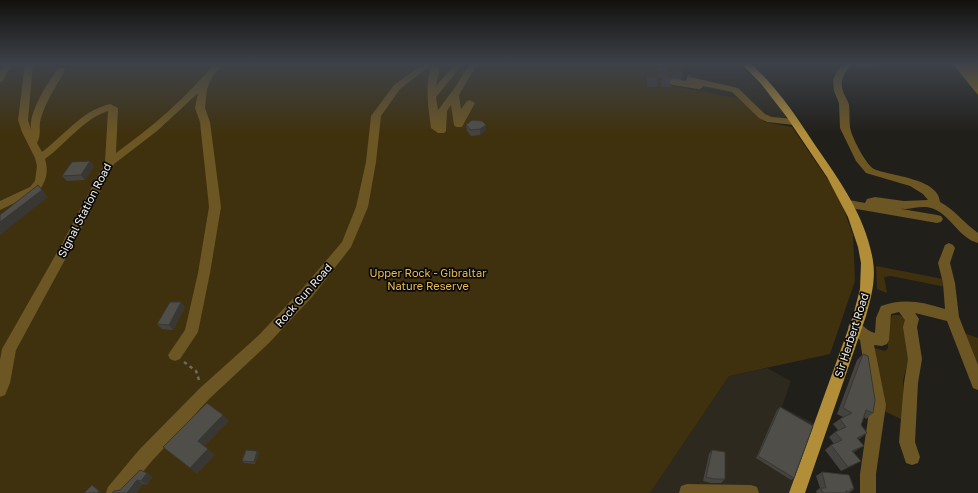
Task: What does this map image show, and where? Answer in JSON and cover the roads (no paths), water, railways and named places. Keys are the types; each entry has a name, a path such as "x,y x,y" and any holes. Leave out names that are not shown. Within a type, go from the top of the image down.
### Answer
{"main road":[{"name":"Sir Herbert Road","path":"769,87 834,179 849,204 860,234 867,270 860,332 796,493"}],"street":[{"path":"2,211 36,189 40,179 42,166 40,158 27,132 23,120 27,87"},
{"path":"33,142 37,135 36,120 48,92 52,87"},
{"path":"110,162 159,124 198,87"},
{"path":"175,355 190,332 204,273 215,207 205,122 200,108 204,87"},
{"name":"Rock Gun Road","path":"114,493 145,456 204,394 264,339 307,293 347,244 362,207 371,162 376,116 396,87"},
{"path":"431,87 431,98 436,128 441,131 442,111 459,87"},
{"path":"431,98 440,87"},
{"path":"721,87 735,90 766,118 775,121 794,122"},
{"path":"838,87 844,104 845,128 861,161 870,170 914,183 927,191 934,199 934,204"},
{"path":"454,95 459,125 466,107 470,103"},
{"name":"Signal Station Road","path":"0,390 3,383 9,349 68,243 110,162 113,108 105,108 88,118 40,158"},
{"path":"871,208 871,202 875,201 904,205 922,202 934,204 944,209 964,229 978,239"},
{"path":"849,204 937,219"},
{"path":"949,248 944,264 949,283 952,317 978,383"},
{"path":"860,332 882,340 883,318 886,310 902,306 928,310 952,317"},
{"path":"902,306 912,320 910,327 915,359 911,383 907,442 912,457"},
{"path":"860,332 876,391 878,405 868,474 868,493"},
{"path":"686,493 751,493"}],"park label":[{"name":"Upper Rock - Gibraltar Nature Reserve","path":"428,278"}]}
